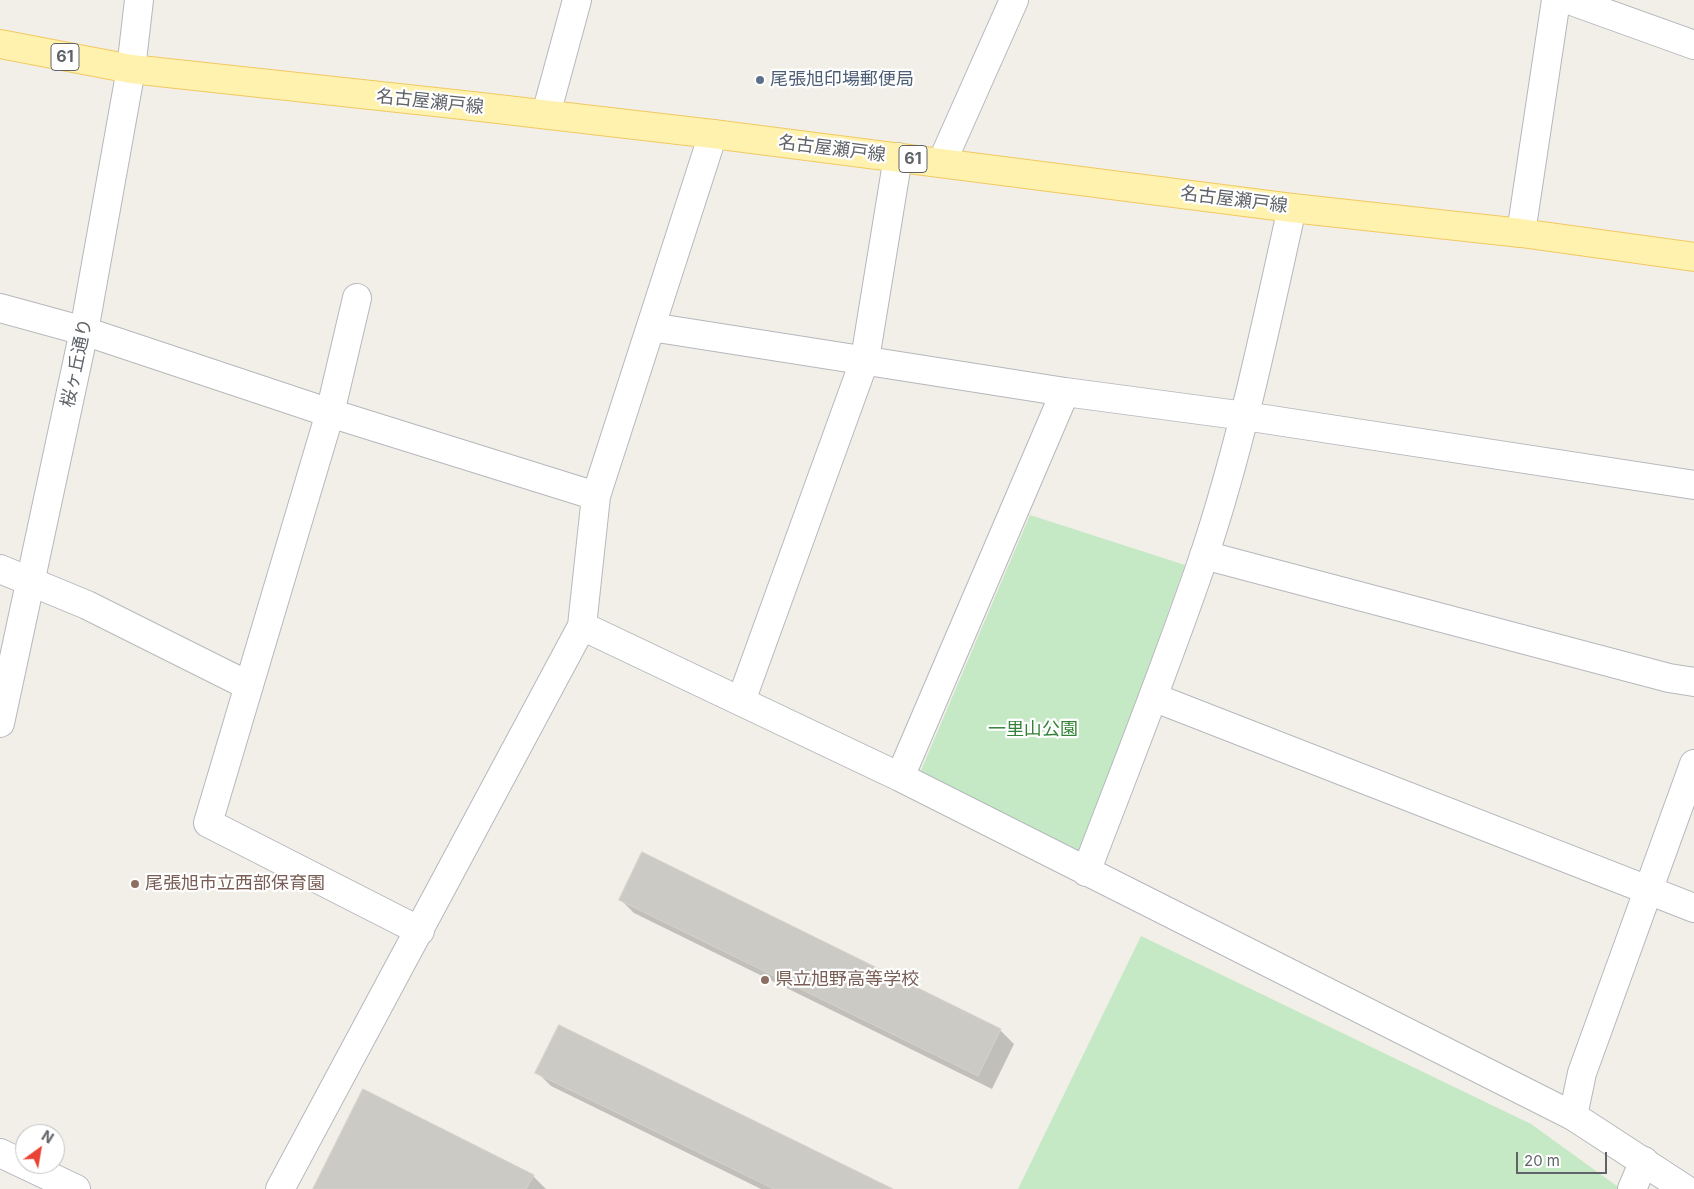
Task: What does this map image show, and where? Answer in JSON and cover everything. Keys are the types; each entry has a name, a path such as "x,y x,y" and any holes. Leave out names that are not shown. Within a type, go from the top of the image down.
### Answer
{"main road":[{"name":"名古屋瀬戸線","path":"0,44 131,69 713,134 1292,208 1521,233 1694,257"}],"street":[{"name":"桜ヶ丘通り","path":"0,723 84,332 131,69 139,0"},
{"path":"546,114 577,0"},
{"path":"942,162 1014,0"},
{"path":"1521,233 1556,0"},
{"path":"1570,0 1694,45"},
{"path":"280,1189 582,626 596,496 713,134"},
{"path":"741,701 865,360 898,157"},
{"path":"1086,872 1153,697 1204,555 1245,416 1292,208"},
{"path":"357,298 330,413 208,823 420,931"},
{"path":"0,308 84,332 330,413 596,496"},
{"path":"651,327 1065,392 1245,416 1694,485"},
{"path":"900,777 1065,392"},
{"path":"1204,555 1669,678 1694,682"},
{"path":"0,569 86,605 249,686"},
{"path":"582,626 900,777 1573,1116 1685,1189"},
{"path":"1153,697 1694,908"},
{"path":"1573,1116 1582,1072 1694,764"},
{"path":"0,1153 76,1189"},
{"path":"1632,1189 1644,1161"}],"green space":[{"name":"一里山公園","path":"1030,515 1185,565 1082,855 919,775"},
{"path":"1141,936 1531,1124 1621,1189 1018,1189"}],"building":[{"path":"642,852 1001,1029 978,1076 619,900"},
{"path":"559,1025 893,1189 774,1189 535,1073"},
{"path":"363,1089 534,1175 526,1189 313,1189"}],"place":[{"name":"尾張旭印場郵便局","path":"760,80"},
{"name":"尾張旭市立西部保育園","path":"135,884"},
{"name":"県立旭野高等学校","path":"765,980"}]}
